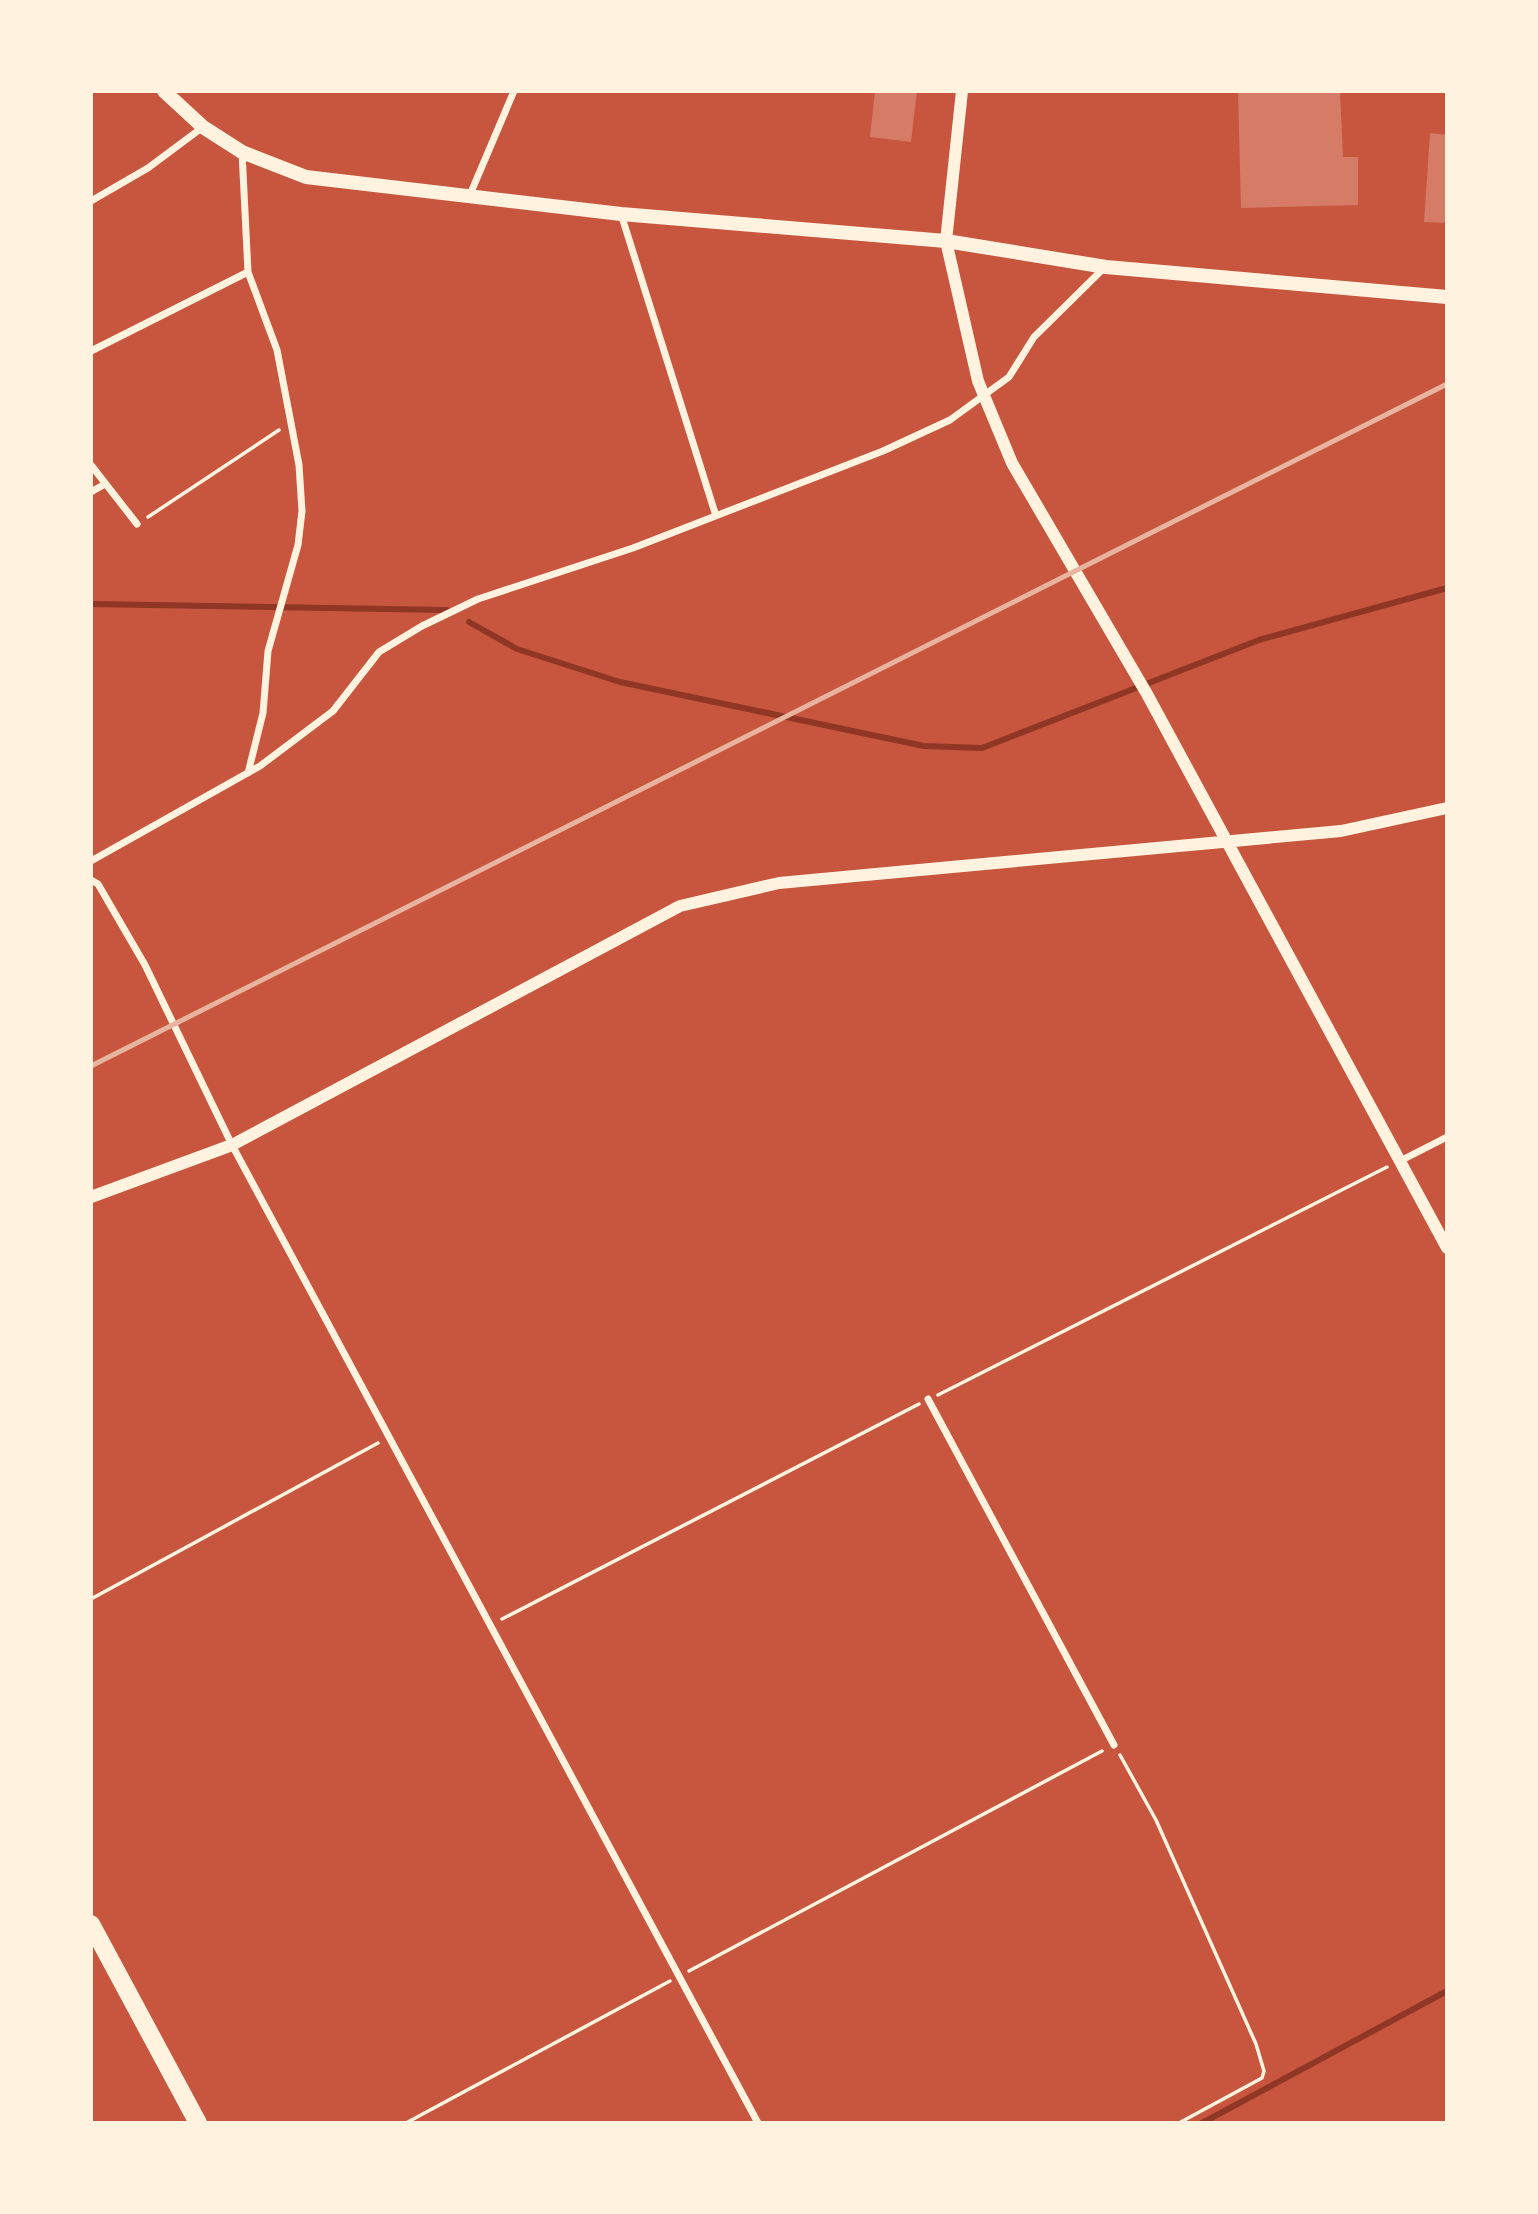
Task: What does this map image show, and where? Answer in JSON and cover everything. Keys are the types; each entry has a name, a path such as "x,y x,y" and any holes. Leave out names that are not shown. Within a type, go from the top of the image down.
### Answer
{"main road":[{"path":"164,91 202,127 242,152 306,177 621,214 946,241 1106,267 1447,297"},
{"path":"91,1924 198,2123"}],"street":[{"path":"469,197 514,91"},
{"path":"962,91 946,241 978,381 1012,463 1147,694 1447,1248"},
{"path":"91,201 148,168 202,127"},
{"path":"242,152 248,272 276,350 299,465 302,511 298,545 268,651 263,713 248,773"},
{"path":"621,214 716,516"},
{"path":"91,861 248,773 333,711 379,652 422,626 478,599 634,548 883,451 950,420 1009,377 1034,337 1106,267"},
{"path":"91,351 248,272"},
{"path":"91,465 137,524"},
{"path":"91,492 105,484"},
{"path":"91,1197 232,1144 680,906 779,883 1341,831 1447,808"},
{"path":"91,880 98,884 145,964 232,1144 758,2123"},
{"path":"1399,1161 1447,1137"},
{"path":"929,1399 1114,1745"}],"path":[{"path":"137,524 290,423"},
{"path":"491,1624 1399,1161"},
{"path":"91,1599 389,1437"},
{"path":"407,2123 1114,1745 1156,1821 1256,2044 1264,2071 1262,2078 1179,2123"}],"building":[{"path":"875,91 917,91 911,142 870,137"},
{"path":"1238,91 1340,91 1343,157 1358,157 1358,205 1241,208"},
{"path":"1430,133 1447,135 1447,223 1424,222"}],"waterway":[{"path":"469,622 517,649 620,682 924,746 982,748 1259,640 1447,588"},
{"path":"91,604 447,610"},
{"path":"1202,2123 1447,1991"}],"railway":[{"path":"91,1066 1447,384"}]}
